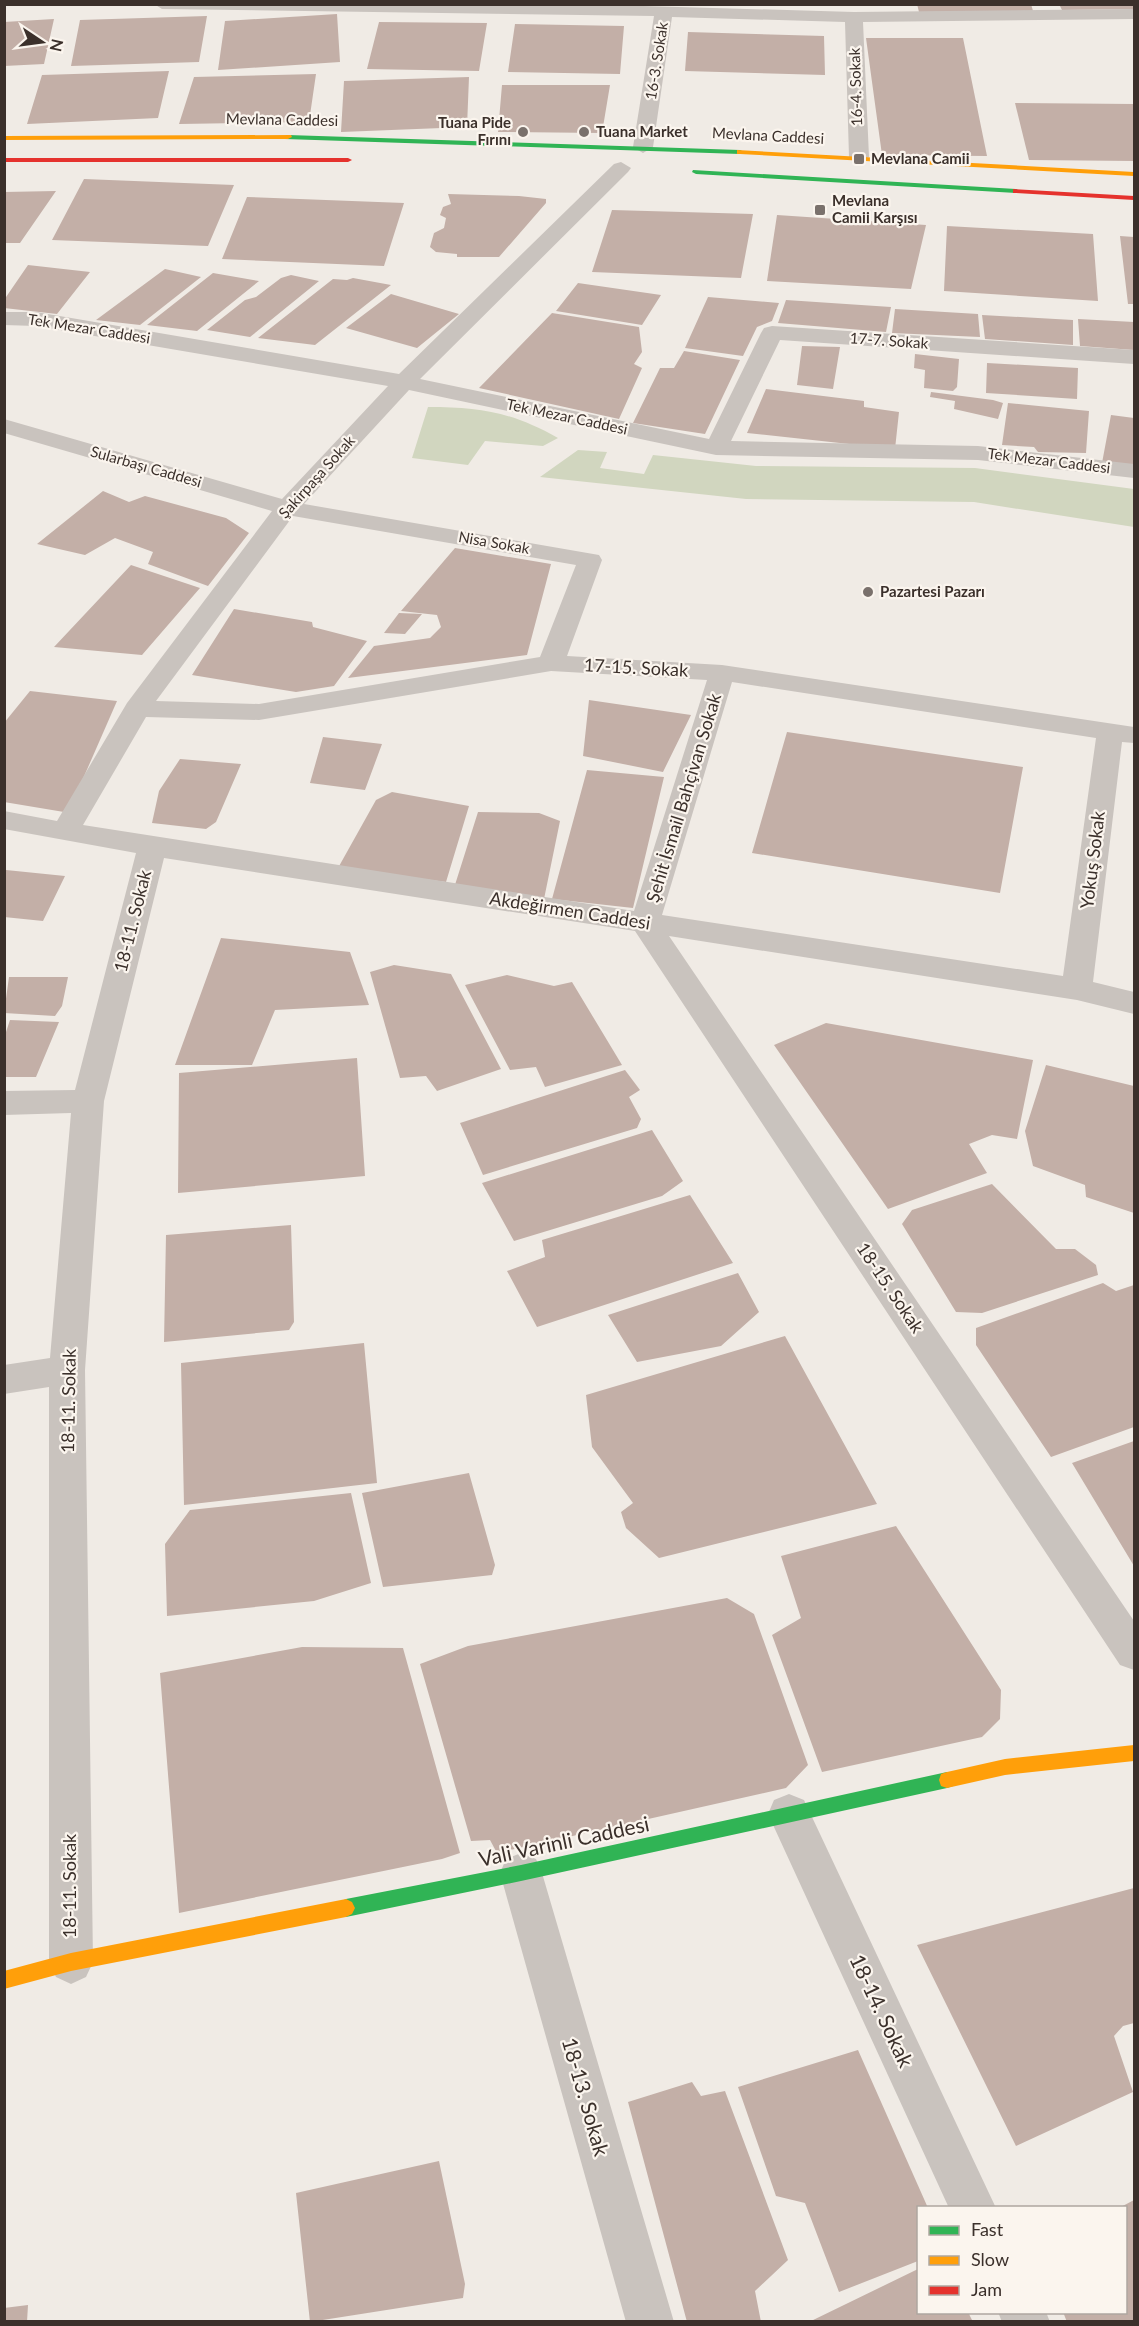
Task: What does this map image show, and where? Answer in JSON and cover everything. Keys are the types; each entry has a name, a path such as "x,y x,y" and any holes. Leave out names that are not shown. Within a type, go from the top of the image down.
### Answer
{"main road":[{"name":"Mevlana Caddesi","path":"4,138 145,134 643,147 859,157 1134,174"},
{"path":"4,160 362,160"},
{"path":"679,171 1134,198"},
{"name":"Vali Varinli Caddesi","path":"4,1980 71,1962 521,1874 1005,1767 1134,1753"}],"street":[{"path":"162,4 664,11 854,17 1134,14"},
{"name":"16-3. Sokak","path":"643,147 664,11"},
{"name":"16-4. Sokak","path":"854,17 859,157"},
{"name":"Şakirpaşa Sokak","path":"66,830 138,709 287,508 404,382 617,168"},
{"name":"Tek Mezar Caddesi","path":"4,318 36,319 404,382 716,448 978,453 1134,471"},
{"name":"17-7. Sokak","path":"716,448 772,333 1134,357"},
{"name":"Sularbaşı Caddesi","path":"4,426 287,508"},
{"name":"Nisa Sokak","path":"287,508 590,560 551,663"},
{"name":"17-15. Sokak","path":"138,709 259,712 551,663 722,673 1122,733"},
{"name":"Şehit İsmail Bahçivan Sokak","path":"645,923 722,673"},
{"name":"Yokuş Sokak","path":"1077,989 1122,733"},
{"name":"Akdeğirmen Caddesi","path":"4,820 152,847 1077,989 1134,1003"},
{"name":"18-11. Sokak","path":"71,1962 67,1370 88,1101 152,847"},
{"name":"18-15. Sokak","path":"645,923 1133,1648"},
{"path":"4,1103 88,1101"},
{"path":"4,1380 67,1370"},
{"name":"18-14. Sokak","path":"789,1814 972,2206"},
{"name":"18-13. Sokak","path":"521,1874 650,2322"}],"green space":[{"path":"428,407 464,408 495,413 526,422 558,438 543,446 485,441 468,465 412,458"},
{"path":"578,450 607,452 600,468 644,474 653,455 756,466 975,468 1134,489 1134,527 974,502 746,499 540,477"}],"building":[{"path":"917,4 1031,4 1033,11 919,12"},
{"path":"1059,4 1134,4 1134,9 1062,10"},
{"path":"337,14 340,62 218,70 225,21"},
{"path":"207,16 199,62 71,66 80,20"},
{"path":"54,19 44,64 4,66 4,22"},
{"path":"379,22 487,23 479,71 367,69"},
{"path":"515,24 624,26 620,74 508,72"},
{"path":"688,32 824,36 825,75 685,71"},
{"path":"866,38 963,38 987,156 882,155"},
{"path":"169,71 158,118 27,124 42,75"},
{"path":"316,74 309,122 179,124 194,77"},
{"path":"469,77 467,127 341,132 344,81"},
{"path":"502,85 610,85 602,133 498,132"},
{"path":"1015,103 1134,104 1134,161 1029,160"},
{"path":"84,179 234,185 208,246 52,240"},
{"path":"56,191 20,243 4,243 4,192"},
{"path":"448,194 519,196 546,199 546,203 499,257 457,257 457,254 436,252 430,247 434,233 444,228 446,218 440,215 443,207 451,204"},
{"path":"247,197 404,203 384,266 222,259"},
{"path":"612,210 753,214 741,278 592,272"},
{"path":"777,215 926,225 911,289 767,281"},
{"path":"947,226 1093,234 1098,301 944,291"},
{"path":"1120,236 1134,237 1134,304 1128,304"},
{"path":"28,265 90,272 57,314 4,308 4,300"},
{"path":"165,269 201,277 140,325 96,320"},
{"path":"213,273 259,281 197,331 147,325"},
{"path":"291,275 319,281 250,337 207,330 245,300 256,297 281,278"},
{"path":"353,278 391,285 315,345 258,338 333,279"},
{"path":"578,283 661,295 642,325 556,311"},
{"path":"391,294 459,314 417,348 346,328"},
{"path":"708,297 779,303 772,321 757,327 743,356 685,348"},
{"path":"786,300 891,307 886,332 778,323"},
{"path":"895,309 978,314 980,337 892,333"},
{"path":"552,313 639,327 642,352 634,364 642,368 619,419 479,388"},
{"path":"982,315 1073,320 1073,345 985,339"},
{"path":"1078,319 1134,322 1134,350 1080,346"},
{"path":"802,346 840,347 833,389 797,385"},
{"path":"684,351 740,360 705,434 633,423 660,368 674,368"},
{"path":"915,354 959,359 957,387 953,391 924,388 925,370 914,368"},
{"path":"987,363 1078,368 1077,399 986,393"},
{"path":"766,389 864,401 864,407 899,412 895,449 747,433"},
{"path":"931,392 1003,403 998,419 954,409 955,401 930,397"},
{"path":"1008,403 1089,411 1086,453 1038,452 1034,447 1002,445"},
{"path":"1111,415 1134,418 1134,466 1102,463"},
{"path":"103,491 129,502 145,496 226,518 249,533 208,586 148,564 153,552 115,538 85,555 37,544"},
{"path":"455,548 551,564 527,655 348,678 374,646 430,638 441,627 437,615 401,611"},
{"path":"131,565 200,588 142,655 54,647"},
{"path":"234,609 312,622 313,627 367,641 334,686 296,692 192,675"},
{"path":"399,613 422,614 405,634 384,633"},
{"path":"30,691 117,701 82,781 64,812 4,802 4,723"},
{"path":"589,700 691,715 663,772 583,756"},
{"path":"787,732 1023,767 1000,893 752,853"},
{"path":"323,737 382,744 365,790 310,783"},
{"path":"180,759 241,764 216,822 206,829 152,823 159,791"},
{"path":"587,770 664,777 633,908 552,899"},
{"path":"392,792 469,806 446,882 338,868 376,800"},
{"path":"478,812 539,813 560,821 544,899 454,888"},
{"path":"6,870 65,876 43,921 4,917"},
{"path":"221,938 350,952 369,1005 275,1010 252,1065 175,1065"},
{"path":"394,965 451,974 501,1069 437,1091 426,1076 400,1078 370,972"},
{"path":"507,975 554,986 572,982 622,1065 545,1087 536,1067 510,1070 465,985"},
{"path":"9,977 68,977 62,1006 55,1016 4,1013"},
{"path":"10,1020 59,1022 36,1077 4,1077 4,1038"},
{"path":"826,1023 1033,1060 1017,1139 992,1135 969,1144 987,1173 888,1209 774,1045"},
{"path":"357,1058 365,1176 178,1193 179,1073"},
{"path":"1046,1065 1134,1086 1134,1213 1086,1197 1085,1185 1033,1166 1025,1131"},
{"path":"625,1070 640,1090 629,1097 641,1119 637,1128 483,1175 460,1123"},
{"path":"652,1130 683,1181 662,1196 514,1241 482,1183"},
{"path":"992,1184 1056,1249 1075,1249 1096,1265 1098,1275 982,1313 956,1312 902,1224 912,1210"},
{"path":"690,1195 733,1263 537,1327 507,1271 545,1257 542,1240"},
{"path":"291,1225 294,1322 289,1330 164,1342 166,1235"},
{"path":"738,1273 759,1312 721,1346 637,1362 608,1315"},
{"path":"1103,1283 1116,1291 1134,1285 1134,1427 1051,1457 976,1345 976,1328"},
{"path":"785,1336 877,1504 659,1558 626,1528 621,1512 633,1503 592,1447 586,1395"},
{"path":"364,1343 377,1483 184,1505 181,1363"},
{"path":"1134,1441 1134,1566 1072,1463"},
{"path":"469,1473 495,1565 492,1575 383,1587 362,1493"},
{"path":"351,1493 371,1583 314,1601 167,1616 165,1544 190,1510"},
{"path":"896,1526 1001,1690 1000,1719 982,1737 822,1772 772,1635 801,1618 781,1556"},
{"path":"727,1598 754,1614 808,1765 786,1788 497,1853 490,1840 471,1841 420,1664 468,1646"},
{"path":"302,1647 403,1648 460,1853 442,1859 179,1913 160,1673"},
{"path":"1134,1888 1134,2023 1123,2026 1114,2036 1133,2092 1016,2146 917,1945"},
{"path":"858,2050 927,2206 917,2206 917,2261 839,2292 805,2203 776,2196 738,2087"},
{"path":"692,2082 701,2096 725,2091 788,2260 755,2291 761,2322 687,2322 628,2102"},
{"path":"439,2161 465,2284 463,2298 310,2322 296,2193"},
{"path":"1134,2200 1134,2322 1067,2322 1064,2314 1127,2314 1127,2206 1123,2206"},
{"path":"917,2269 917,2314 969,2314 973,2322 809,2322"},
{"path":"28,2305 27,2322 4,2322 4,2308"}],"traffic: fast":[{"path":"288,137 740,152"},
{"path":"696,172 1016,191"},
{"path":"346,1908 521,1873 947,1780"}],"traffic: slow":[{"path":"4,138 288,137"},
{"path":"740,152 1134,174"},
{"path":"947,1780 1005,1767 1134,1753"},
{"path":"4,1980 71,1962 346,1908"}],"traffic: jam":[{"path":"4,160 348,160"},
{"path":"1016,191 1134,198"}],"place":[{"name":"Tuana Pide Fırını","path":"523,132"},
{"name":"Tuana Market","path":"584,132"},
{"name":"Mevlana Camii","path":"859,159"},
{"name":"Mevlana Camii Karşısı","path":"820,210"},
{"name":"Pazartesi Pazarı","path":"868,592"}]}
